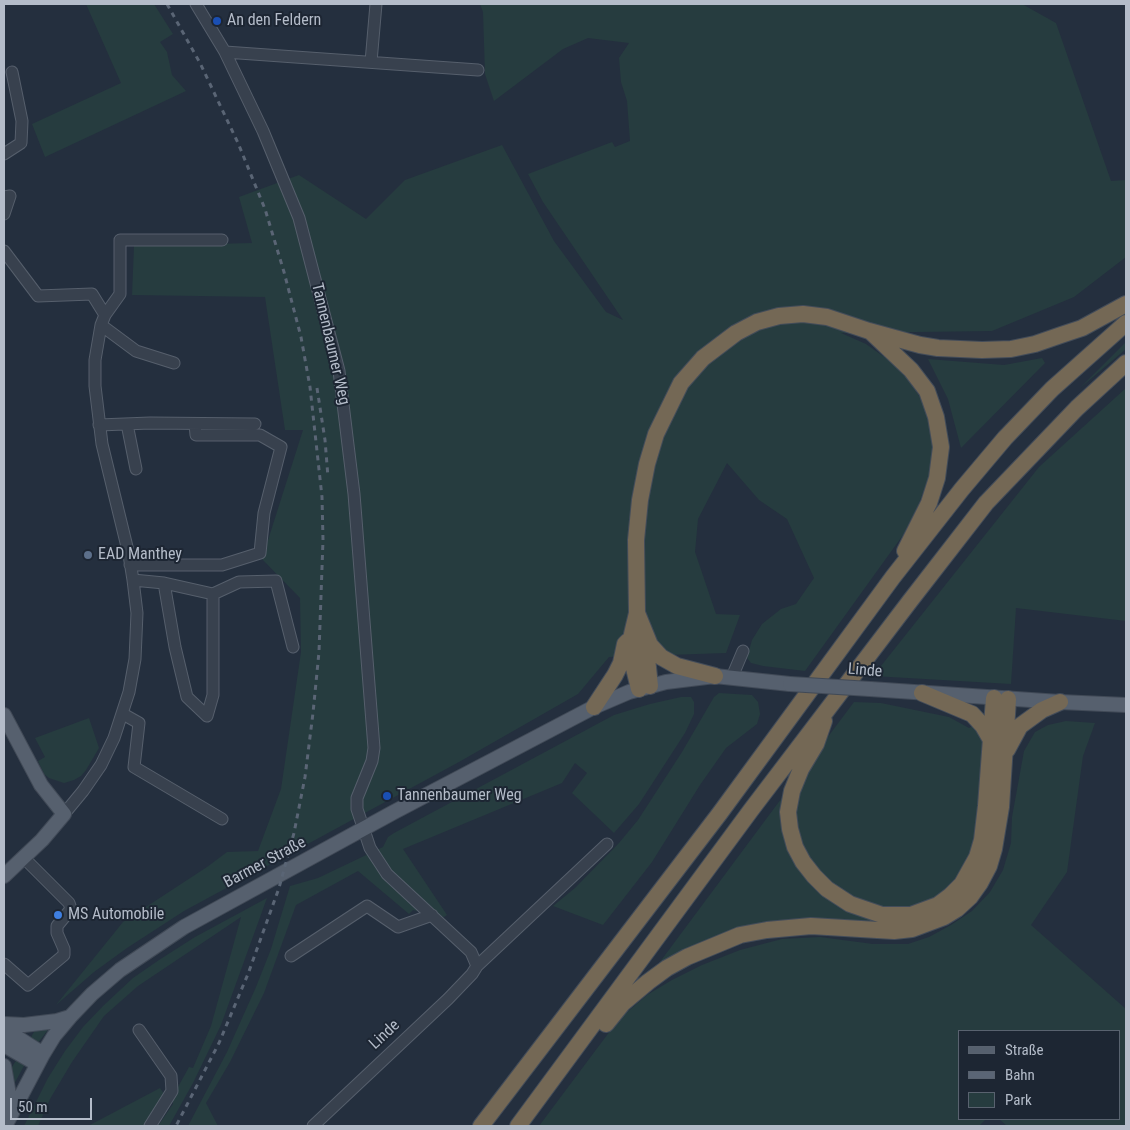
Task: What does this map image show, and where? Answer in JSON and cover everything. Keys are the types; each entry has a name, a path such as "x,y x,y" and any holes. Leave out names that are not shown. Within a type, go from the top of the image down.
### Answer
{"highway":[{"path":"644,687 637,613 636,540 640,500 647,464 656,434 681,382 703,358 736,333 757,322 779,316 803,314 827,317 869,331 938,348 982,350 1035,344 1082,328 1126,304"},
{"path":"481,1126 720,814 893,577 962,489 1052,389 1126,323"},
{"path":"869,331 911,370 926,391 936,417 941,447 937,478 929,503 893,577"},
{"path":"518,1126 751,810 986,503 1071,414 1126,363"},
{"path":"638,634 668,662 715,676"},
{"path":"599,705 621,663 625,644 638,634"},
{"path":"922,693 972,714 983,726 991,740"},
{"path":"830,706 816,744 801,769 792,791 788,812 795,847 804,862 827,889 850,904 882,916 911,915 938,905 950,896 962,884 977,857 984,826 991,740 1001,698"},
{"path":"564,1064 600,1030 623,1003 648,982 687,957 714,944 740,935 792,926 832,926 894,931 912,929 944,917 957,909 970,897 980,883 989,866 994,849 1001,807 1005,754 1001,698"},
{"path":"1005,754 1020,726 1042,710 1060,702"}],"main road":[{"name":"Linde","path":"599,705 644,687 683,679 715,676 870,690 1126,705"},
{"name":"Barmer Straße","path":"5,1126 54,1036 92,994 120,970 184,927 364,829 599,705"},
{"path":"4,715 40,785 64,814 24,858 4,876"},
{"path":"4,1024 24,1025 70,1018"},
{"path":"4,1029 40,1059"},
{"path":"4,1045 40,1059"},
{"path":"4,1066 12,1112"}],"street":[{"name":"Tannenbaumer Weg","path":"196,4 225,52 263,131 299,218 339,371 354,494 374,748 372,761 357,798 357,809 364,829"},
{"path":"371,62 376,4"},
{"path":"225,52 478,70"},
{"path":"4,154 21,143 22,121 12,72"},
{"path":"4,197 10,196 4,214"},
{"path":"64,814 101,765 114,738 123,714 132,676 137,634 133,580 106,463 99,425 95,386 95,360 103,320 120,294 120,240 222,240"},
{"path":"4,251 38,296 92,294 103,320 136,351 174,364"},
{"path":"127,424 136,469"},
{"path":"130,565 222,565 260,553 264,513 281,447 260,435 196,435 195,424"},
{"path":"99,425 255,424"},
{"path":"133,580 164,583 213,594 240,582 276,581 293,647"},
{"path":"164,583 175,646 187,697 207,716 213,695 213,594"},
{"path":"732,677 743,651"},
{"path":"123,714 139,723 134,767 222,819"},
{"path":"364,829 370,848 387,874 471,952 477,966"},
{"name":"Linde","path":"313,1126 448,999 472,974 477,966 607,844"},
{"path":"4,964 28,986 64,955 64,949 57,933 57,926 71,909 69,903 24,858"},
{"path":"291,956 368,906 398,927 432,915"},
{"path":"139,1030 171,1076 172,1091 150,1126"}],"green space":[{"path":"86,4 154,4 173,34 160,42 167,52 172,75 186,91 45,157 32,124 121,83"},
{"path":"480,4 1022,4 1056,23 1111,181 1126,180 1126,257 1074,297 992,331 841,333 866,344 887,359 909,380 923,402 931,429 934,453 928,479 918,506 903,535 805,671 763,666 751,663 747,658 752,640 762,624 781,609 796,604 814,578 787,519 759,500 727,463 698,519 695,552 716,614 740,615 726,653 609,657 578,694 459,762 184,911 94,972 56,1005 123,922 227,852 258,851 281,789 301,652 300,598 262,559 303,430 285,430 265,297 132,295 134,246 252,243 239,197 299,175 366,219 405,180 502,145 554,241 606,312 623,320 543,202 528,174 612,142 615,147 630,141 627,101 621,82 619,58 629,43 588,38 563,49 494,101 485,74 483,12"},
{"path":"1126,342 1126,349 1080,388"},
{"path":"1042,358 1045,363 961,448 948,399 928,359 1004,365"},
{"path":"1126,388 1126,621 1016,608 1011,684 873,676 1039,467"},
{"path":"719,693 752,695 758,702 760,714 757,724 726,748 700,785 652,862 603,925 553,906 575,888 619,843 638,820 682,752 714,697"},
{"path":"681,697 691,697 694,702 694,714 685,733 639,804 614,833 572,793 587,773 575,763 562,783 403,849 447,915 444,917 413,910 409,914 358,871 296,905 264,993 230,1062 206,1103 218,1126 188,1126 227,1052 256,987 271,949 290,886 318,878 383,847 388,837 394,833 614,715"},
{"path":"854,702 881,703 949,717 969,728 975,725 984,743 975,841 961,875 941,896 914,908 883,910 851,899 819,873 797,838 794,806 812,758"},
{"path":"89,718 99,748 86,770 81,776 64,783 49,778 44,774 38,761 45,757 35,738"},
{"path":"997,718 1002,718 996,807 990,849 973,885 952,906 927,919 911,923 879,925 802,921 749,929 709,942 690,951 648,978 784,795 783,825 786,842 795,864 805,877 835,903 872,919 911,919 925,915 959,895 975,874 986,846 991,807"},
{"path":"1066,721 1095,723 1083,756 1067,872 1031,925 1126,1009 1126,1126 1007,1126 1000,1120 1120,1120 1120,1030 958,1030 958,1120 985,1120 979,1126 539,1126 619,1019 647,995 702,965 740,950 782,939 820,937 873,944 908,944 929,937 972,911 990,892 1003,870 1011,843 1012,817 1024,751 1035,732 1048,725"},
{"path":"267,898 221,1025 193,1083 169,1126 158,1126 173,1104 172,1098 189,1067 193,1068 211,1026 241,917 138,986 104,1016 72,1062 50,1099 38,1126 24,1126 48,1078 65,1051 83,1027 103,1006 133,978 159,960 195,937"},
{"path":"51,1026 37,1044 30,1039 35,1030"},
{"path":"17,1059 25,1064 13,1086 10,1070"},
{"path":"160,1088 164,1094 144,1126 88,1126"}],"railway":[{"path":"167,4 200,63 238,143 265,209 284,272 301,337 310,387 322,497 323,540 319,652 313,713 305,777 294,833 279,888 248,974 219,1043 176,1126"},
{"path":"317,388 325,440 328,477"}],"place":[{"name":"An den Feldern","path":"217,21"},
{"name":"EAD Manthey","path":"88,555"},
{"name":"Tannenbaumer Weg","path":"387,796"},
{"name":"MS Automobile","path":"58,915"}]}
